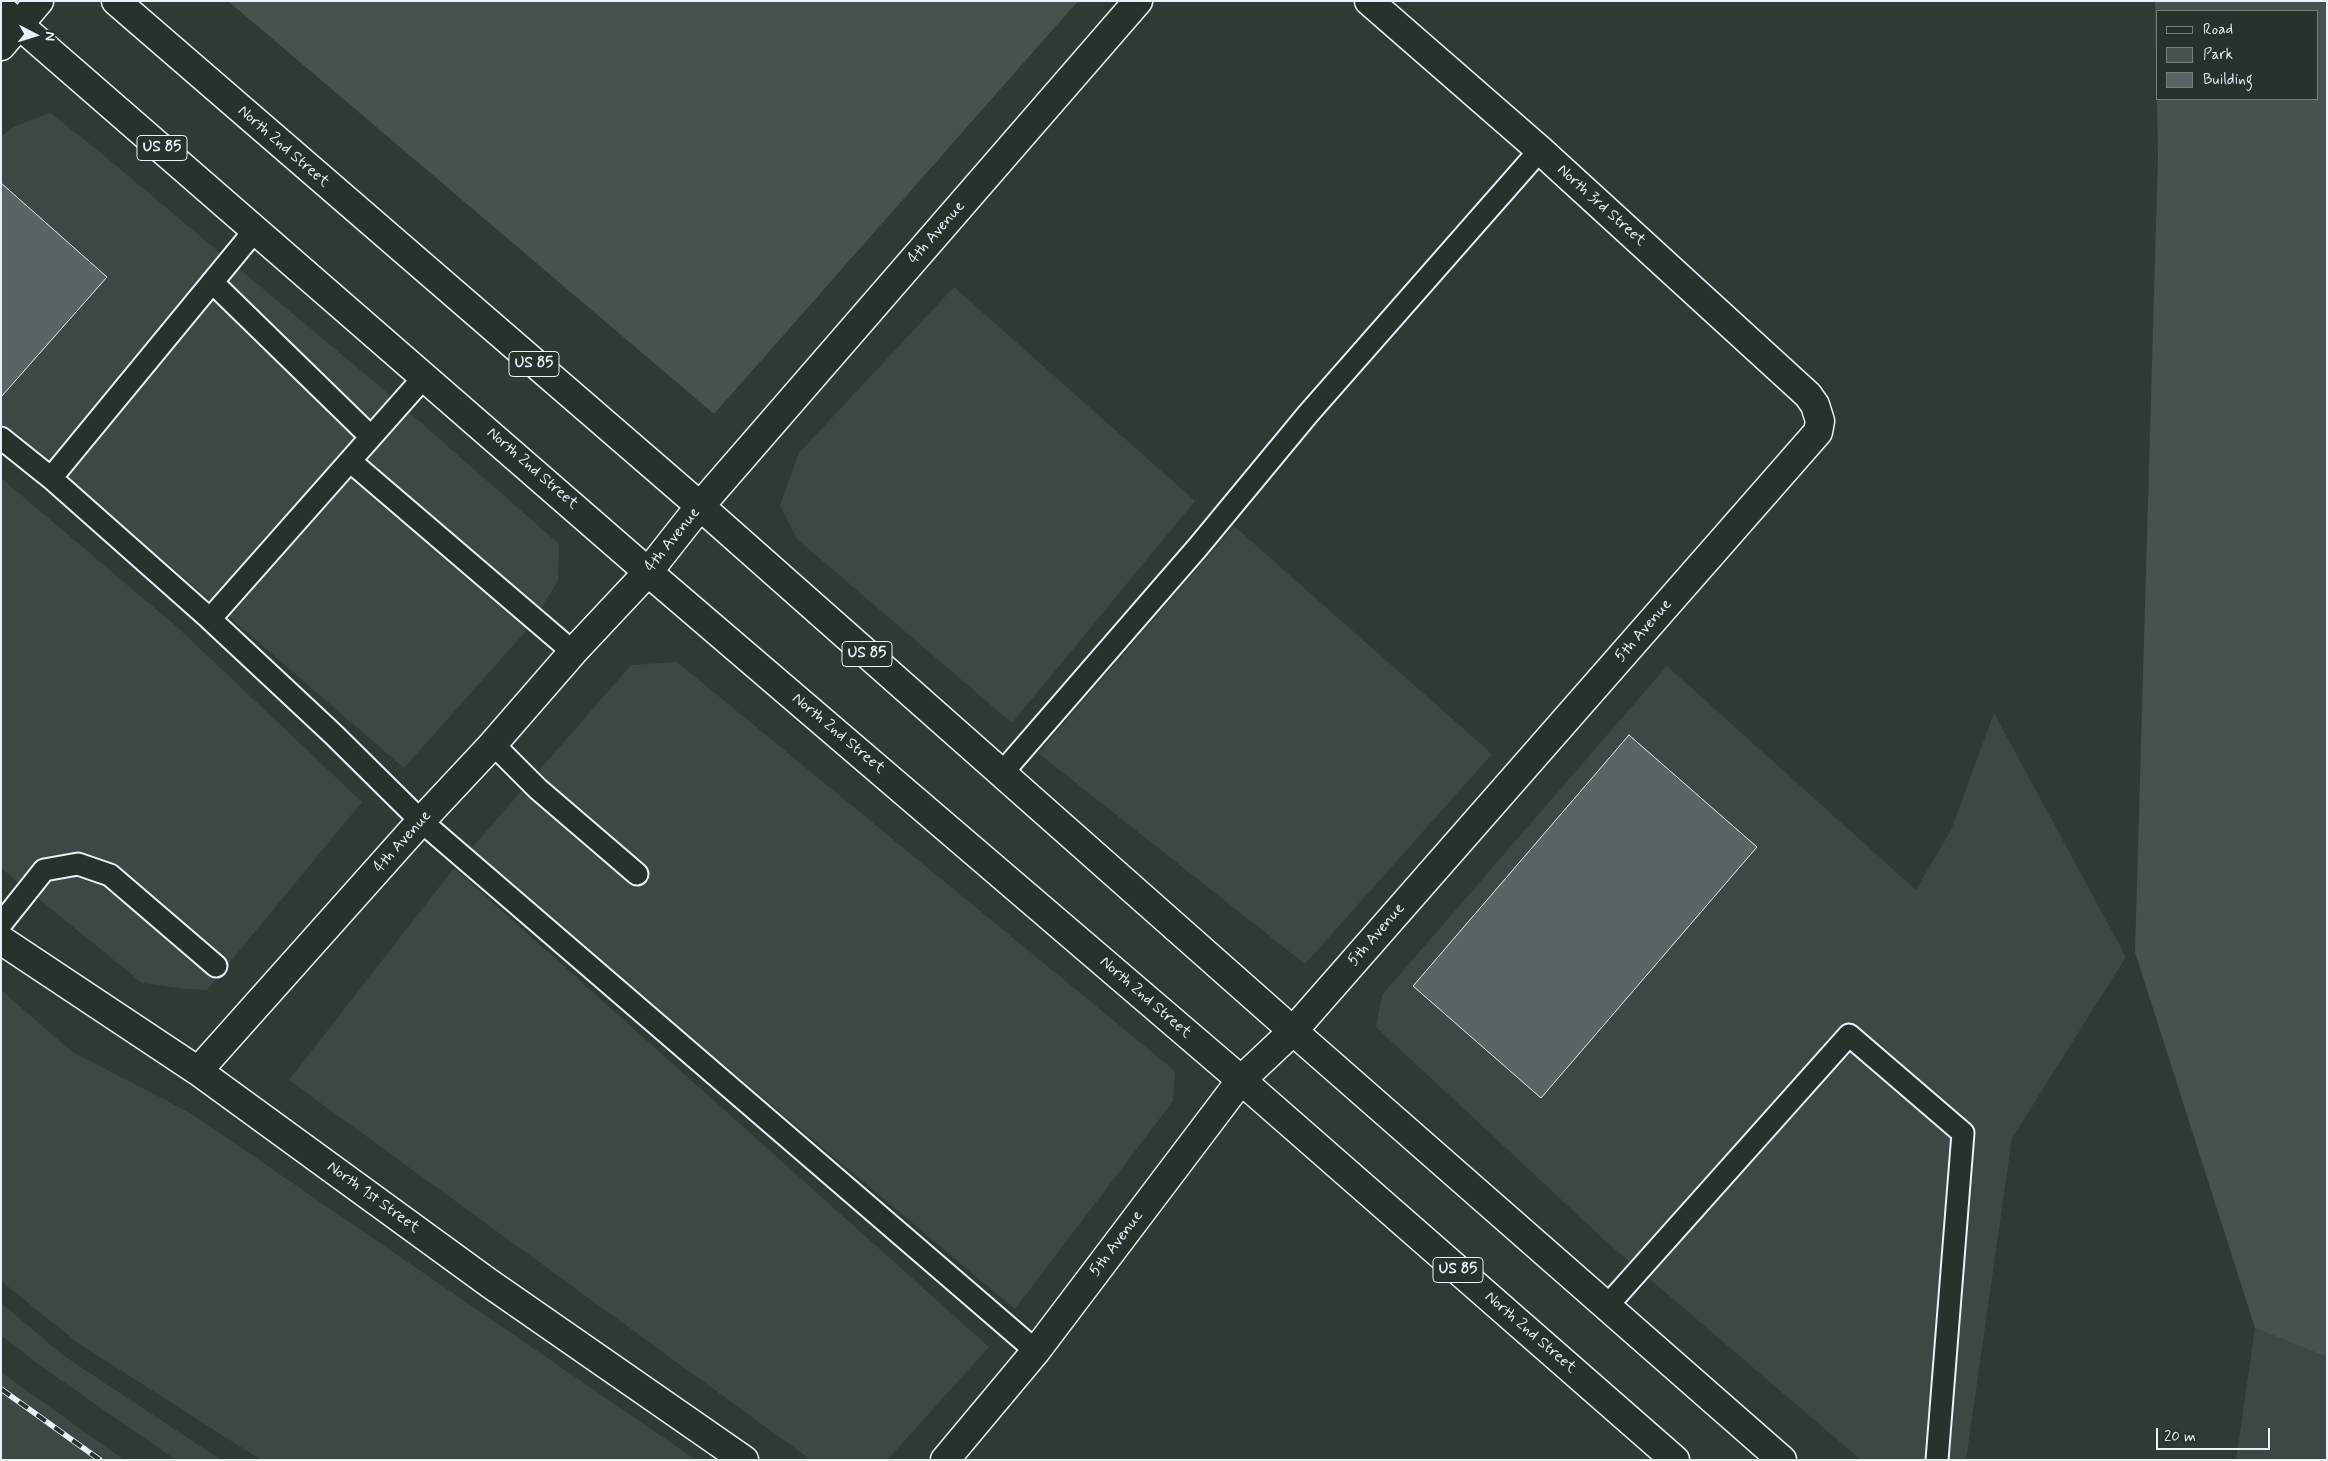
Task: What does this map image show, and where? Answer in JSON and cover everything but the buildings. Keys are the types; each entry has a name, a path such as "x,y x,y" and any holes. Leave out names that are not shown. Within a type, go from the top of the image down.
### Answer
{"main road":[{"path":"1,46 11,17 39,1"},
{"name":"North 2nd Street","path":"116,1 700,506 1292,1031 1782,1460"},
{"name":"4th Avenue","path":"198,1070 421,821 493,744 573,652 648,572 700,506 1138,1"},
{"name":"North 3rd Street","path":"1369,1 1540,150 1808,395 1815,405 1820,420"},
{"name":"North 2nd Street","path":"11,17 426,376 648,572 1241,1080 1675,1460"},
{"name":"5th Avenue","path":"945,1460 1036,1351 1241,1080 1292,1031 1818,432 1820,420"},
{"name":"North 1st Street","path":"1,940 198,1070 489,1283 744,1460"}],"lane":[{"path":"1002,773 1198,547 1308,414 1540,150"},
{"path":"50,478 256,229"},
{"path":"212,282 372,437"},
{"path":"210,619 426,376"},
{"path":"1,438 50,478 210,619 334,734 421,821 1036,1351"},
{"path":"350,461 573,652"},
{"path":"493,744 538,789 637,874"},
{"path":"1,924 44,870 78,864 110,875 216,966"},
{"path":"1607,1306 1849,1035 1963,1134 1937,1460"}],"shaded area":[{"path":"50,113 90,144 377,384 559,544 558,581 527,630 404,768 205,596 1,424 1,137 13,127"},
{"path":"954,287 1195,501 1012,723 797,539 780,505 799,453"},
{"path":"1,478 177,627 362,802 207,990 142,983 1,868"},
{"path":"1234,526 1492,754 1305,964 1038,753"},
{"path":"677,662 1175,1071 1173,1101 1015,1309 469,851 631,665"},
{"path":"1667,666 1916,890 1951,830 1994,713 2126,957 2012,1138 1966,1460 1861,1460 1610,1245 1376,1027 1382,995"},
{"path":"454,868 989,1347 887,1460 811,1460 289,1080"},
{"path":"1,990 71,1051 192,1114 696,1460 261,1460 78,1343 1,1281"},
{"path":"1,1303 64,1356 221,1460 176,1460 42,1367 1,1335"},
{"path":"2255,1328 2327,1357 2327,1460 2236,1460"},
{"path":"1,1372 5,1375 124,1460 1,1460"}],"green space":[{"path":"228,1 1078,1 714,414"},
{"path":"2155,1 2327,1 2327,1357 2255,1328 2135,952 2158,156 2157,100 2318,100 2318,10 2156,10 2156,53"}],"railway":[{"path":"1,1389 100,1460"}]}
